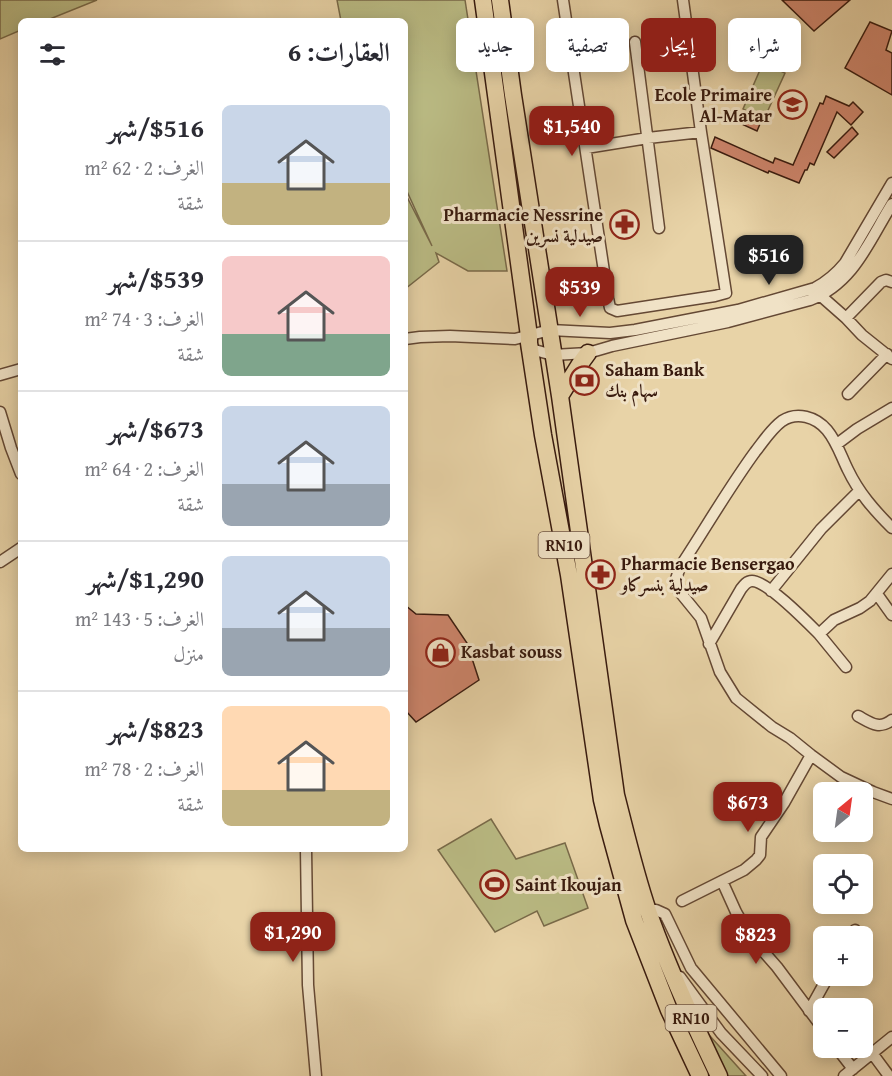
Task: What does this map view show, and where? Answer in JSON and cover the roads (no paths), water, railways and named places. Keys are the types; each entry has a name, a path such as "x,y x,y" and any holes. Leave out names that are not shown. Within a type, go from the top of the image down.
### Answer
{"main road":[{"name":"RN10","path":"483,0 525,342 569,575 602,801 634,920 669,1010 700,1076"},
{"name":"RN10","path":"500,0 560,396 616,795 632,860 648,910 684,1003 719,1076"},
{"path":"560,396 588,353"}],"street":[{"path":"563,0 610,308 616,311 726,293"},
{"path":"683,0 701,132 730,312"},
{"path":"635,42 659,228"},
{"path":"586,148 701,132"},
{"path":"525,342 550,330 610,333 635,330 730,312 815,288 836,275 845,263 892,183"},
{"path":"408,339 450,336 525,342 553,355 588,353 728,322 820,296 842,281 862,254 892,204"},
{"path":"846,318 881,282 886,280 892,282"},
{"path":"820,296 890,356 848,393"},
{"path":"0,375 18,370"},
{"path":"837,444 892,408"},
{"path":"0,412 18,466"},
{"path":"892,528 859,491 837,444 826,428 812,418 804,416 788,418 781,421 770,433 726,495 680,567 675,582 679,591 701,618 720,672 736,698 841,777 892,800"},
{"path":"771,591 821,529 859,491"},
{"path":"0,562 18,550"},
{"path":"819,634 834,620 870,601 892,574"},
{"path":"709,644 745,584 751,581 771,591 790,606 819,634 846,667"},
{"path":"877,594 892,615"},
{"path":"858,716 876,726 882,726 892,720"},
{"path":"682,901 744,870 756,860 759,855 761,837 784,803 811,755"},
{"path":"306,852 308,985 316,1076"},
{"path":"722,881 749,935 777,967 813,1016"},
{"path":"648,910 656,909 664,914 691,968 781,1076"},
{"path":"666,958 721,1033 762,1076"},
{"path":"809,1011 823,986"},
{"path":"873,1052 892,1037"},
{"path":"873,1054 889,1076"},
{"path":"842,1058 849,1072 866,1058"}],"place":[{"name":"Ecole Primaire Al-Matar","path":"793,105"},
{"name":"Pharmacie Nessrine صيدلية نسرين","path":"624,225"},
{"name":"Saham Bank سهام بنك","path":"584,380"},
{"name":"Pharmacie Bensergao صيدلية بنسركاو","path":"600,574"},
{"name":"Kasbat souss","path":"440,652"},
{"name":"Saint Ikoujan","path":"494,885"}]}
